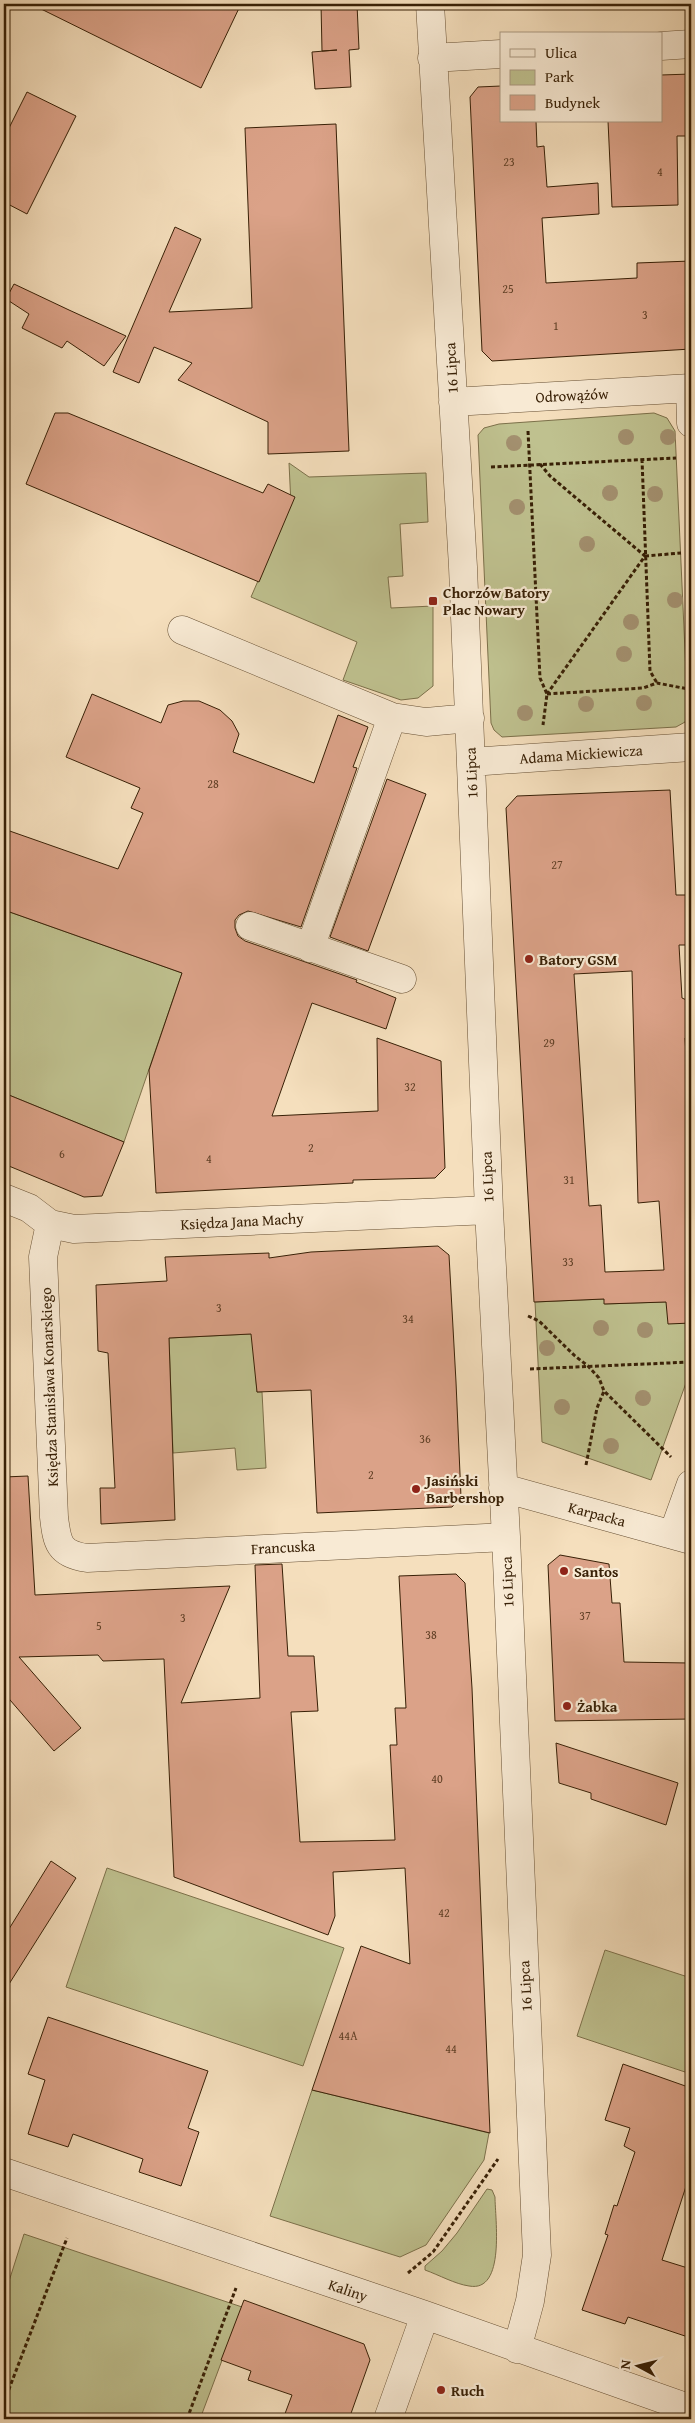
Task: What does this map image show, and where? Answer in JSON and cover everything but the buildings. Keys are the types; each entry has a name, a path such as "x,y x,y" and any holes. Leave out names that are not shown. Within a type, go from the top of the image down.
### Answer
{"street":[{"name":"16 Lipca","path":"430,4 452,402 464,567 489,1210 506,1537 537,2255 530,2301 517,2349"},
{"path":"662,46 691,44"},
{"path":"432,58 500,54"},
{"path":"691,388 691,423"},
{"name":"Odrowążów","path":"452,402 691,388"},
{"path":"182,630 392,717 426,722 470,718"},
{"path":"310,948 392,717"},
{"name":"Adama Mickiewicza","path":"471,762 691,747"},
{"path":"250,926 402,979"},
{"name":"Księdza Jana Machy","path":"4,1198 29,1208 50,1224 74,1229 489,1210"},
{"name":"Księdza Stanisława Konarskiego","path":"50,1224 43,1257 54,1517 58,1543 63,1549"},
{"path":"682,1537 691,1484"},
{"name":"Karpacka","path":"503,1488 682,1537"},
{"name":"Francuska","path":"63,1549 74,1556 88,1558 506,1537"},
{"name":"Kaliny","path":"4,2172 426,2315 517,2349 691,2409"},
{"path":"388,2419 426,2315"}],"path":[{"path":"528,428 540,678 547,694"},
{"path":"488,467 676,458"},
{"path":"642,459 650,671 657,683"},
{"path":"540,464 550,476 645,556 681,553"},
{"path":"542,730 547,694 645,556"},
{"path":"547,694 643,688 657,683 688,689"},
{"path":"525,1315 539,1321 588,1366 599,1378 604,1392 671,1458"},
{"path":"528,1370 691,1362"},
{"path":"586,1465 597,1408 604,1392"},
{"path":"406,2274 433,2252 499,2158"},
{"path":"4,2402 67,2238"},
{"path":"187,2419 236,2288"}],"green space":[{"path":"654,413 667,418 675,431 688,717 685,722 676,727 502,737 494,730 491,723 478,435 484,428 499,424"},
{"path":"289,463 309,477 426,473 428,522 400,524 403,576 388,577 391,608 433,606 433,686 418,698 401,700 343,680 357,642 251,597 291,505"},
{"path":"4,910 182,973 124,1142 4,1093"},
{"path":"604,1299 605,1304 691,1301 691,1369 651,1480 542,1442 535,1302"},
{"path":"271,1333 256,1379 257,1392 262,1392 266,1468 237,1470 235,1448 173,1453 169,1338"},
{"path":"107,1868 344,1948 303,2066 66,1987"},
{"path":"605,1950 691,1978 691,2074 577,2036"},
{"path":"312,2090 489,2133 484,2160 426,2245 400,2257 270,2216"},
{"path":"487,2189 492,2190 495,2197 497,2236 496,2252 489,2278 481,2285 469,2286 425,2270 425,2266 442,2251 457,2233"},
{"path":"24,2234 242,2307 200,2419 4,2419 4,2297"}],"place":[{"name":"Chorzów Batory Plac Nowary","path":"433,601"},
{"name":"Batory GSM","path":"529,959"},
{"name":"Jasiński Barbershop","path":"416,1489"},
{"name":"Santos","path":"564,1571"},
{"name":"Żabka","path":"567,1706"},
{"name":"Ruch","path":"441,2390"}]}
